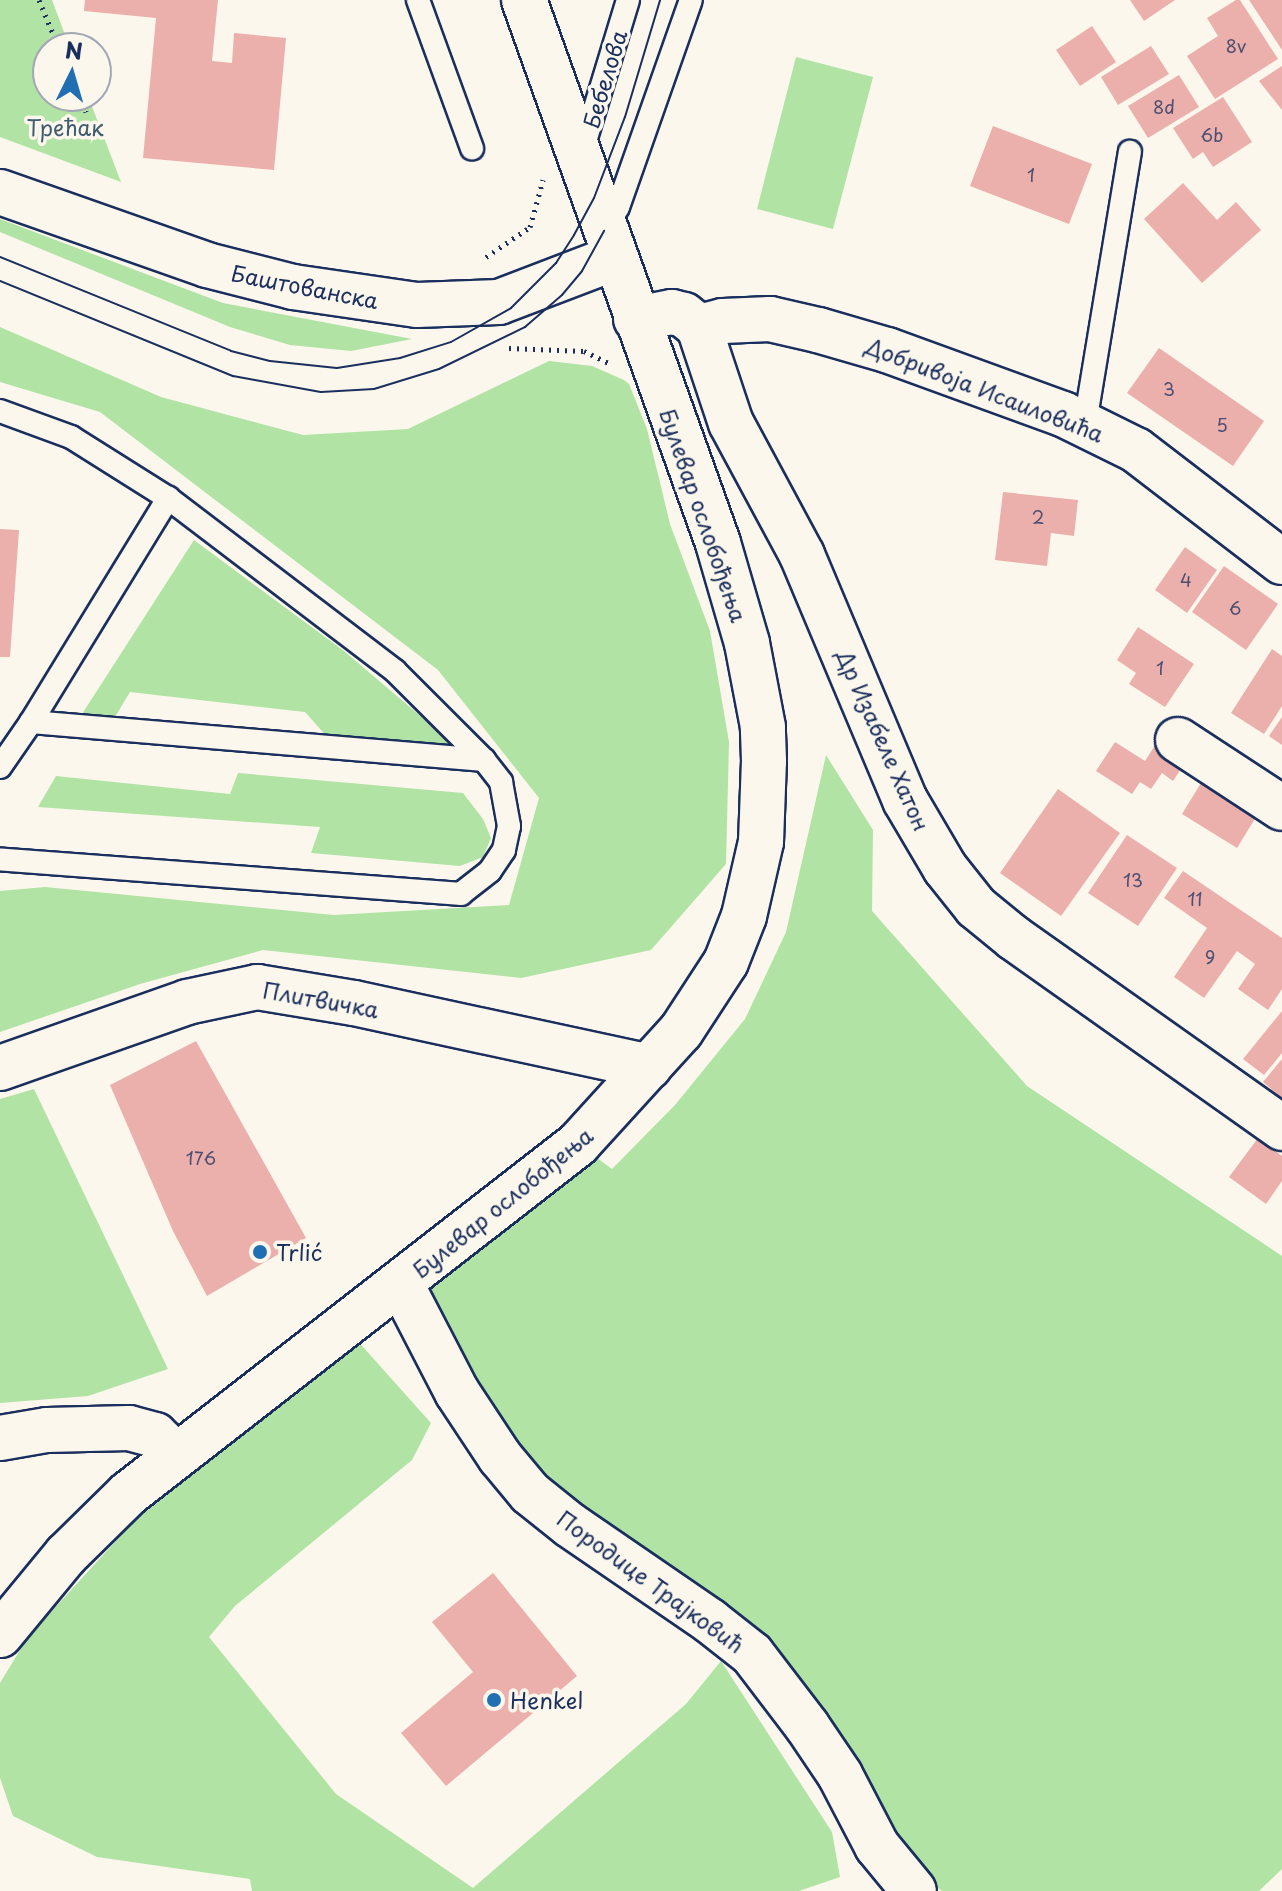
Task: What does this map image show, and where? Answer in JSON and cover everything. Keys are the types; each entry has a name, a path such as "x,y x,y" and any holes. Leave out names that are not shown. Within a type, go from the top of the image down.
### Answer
{"street":[{"name":"Булевар ослобођења","path":"0,1635 66,1555 128,1494 578,1144 681,1031 715,980 744,916 761,842 764,750 757,689 733,587 609,244 562,166 524,0"},
{"name":"Баштованска","path":"0,192 207,265 293,287 401,304 453,306 499,302 609,244"},
{"path":"636,319 672,312 684,315 699,327"},
{"name":"Добривоја Исаиловића","path":"699,327 723,321 770,319 818,330 887,350 1085,423 1136,450 1282,562"},
{"name":"Др Изабеле Хатон","path":"699,327 731,423 802,555 905,800 945,868 976,907 1014,938 1282,1128"},
{"path":"1178,740 1282,808"},
{"name":"Плитвичка","path":"0,1068 187,1002 257,987 354,1003 649,1067"},
{"name":"Породице Трајковић","path":"401,1284 457,1392 500,1457 530,1493 570,1525 741,1643 807,1726 840,1775 902,1887"},
{"path":"0,1438 47,1430 129,1428 155,1435 177,1456"}],"lane":[{"path":"418,0 472,148"},
{"name":"Бебелова","path":"562,166 628,0"},
{"path":"609,244 618,207 691,0"},
{"path":"1085,423 1130,152"},
{"path":"0,411 71,437 168,498 395,671 484,760 501,782 509,826 504,850 490,871 461,894 0,859"},
{"path":"0,767 31,722 168,498"},
{"path":"31,722 484,760"}],"path":[{"path":"39,0 52,32"},
{"path":"475,259 488,257 530,227 562,166"},
{"path":"509,348 584,351 616,366"}],"green space":[{"name":"Трећак","path":"0,0 52,0 64,32 32,32 32,112 94,112 121,182 0,137"},
{"path":"796,57 873,77 833,229 757,209"},
{"path":"0,219 223,303 412,339 351,351 290,345 230,327 0,232"},
{"path":"0,327 161,397 303,435 408,429 549,361 592,366 624,380 629,384 647,429 670,524 710,631 729,742 726,864 651,950 521,978 263,950 140,984 0,1032 0,891 45,887 334,915 509,905 539,798 438,670 100,412 0,382"},
{"path":"194,540 344,651 458,748 330,740 305,712 130,692 115,717 82,714"},
{"path":"826,755 873,830 872,911 1027,1086 1282,1256 1282,1869 1259,1891 942,1891 877,1846 807,1726 570,1525 401,1284 578,1144 612,1169 675,1105 745,1019 786,932"},
{"path":"238,773 463,793 483,819 491,838 483,857 460,866 311,853 320,827 38,807 56,776 230,794"},
{"path":"34,1089 168,1369 88,1396 0,1403 0,1099"},
{"path":"355,1338 431,1423 412,1460 235,1606 209,1637 336,1794 473,1888 686,1704 721,1661 832,1832 840,1877 799,1891 252,1891 250,1879 97,1857 13,1816 0,1778 0,1683 28,1637 181,1470"}],"building":[{"path":"85,0 218,0 212,61 232,63 234,33 286,38 274,170 143,158 156,18 84,11"},
{"path":"1130,0 1175,0 1144,21"},
{"path":"1240,0 1278,59 1215,99 1187,56 1218,36 1207,18"},
{"path":"1249,0 1282,0 1282,50"},
{"path":"1092,26 1116,62 1080,86 1056,50"},
{"path":"1151,46 1169,74 1118,105 1101,77"},
{"path":"1282,66 1282,110 1259,81"},
{"path":"1179,75 1199,107 1148,138 1128,106"},
{"path":"1223,97 1252,142 1213,167 1203,152 1193,159 1173,128"},
{"path":"993,126 1092,164 1069,224 970,186"},
{"path":"1183,183 1217,220 1236,202 1261,230 1202,283 1144,219"},
{"path":"1159,348 1264,421 1233,466 1127,393"},
{"path":"1003,492 1078,500 1074,536 1051,533 1047,566 995,560"},
{"path":"0,529 19,530 10,657 0,657"},
{"path":"1185,547 1217,570 1187,613 1155,590"},
{"path":"1224,566 1278,604 1246,650 1192,612"},
{"path":"1138,627 1194,664 1165,707 1129,684 1136,673 1117,660"},
{"path":"1272,649 1282,656 1282,706 1264,734 1231,713"},
{"path":"1282,717 1282,745 1269,736"},
{"path":"1159,739 1188,758 1173,781 1162,773 1151,789 1140,782 1132,794 1096,771 1115,742 1145,761"},
{"path":"1212,765 1267,799 1237,848 1182,814"},
{"path":"1058,789 1120,833 1061,916 1000,873"},
{"path":"1127,835 1177,868 1138,926 1088,893"},
{"path":"1183,871 1282,938 1282,989 1268,1010 1238,989 1255,964 1237,951 1204,998 1174,977 1207,928 1164,898"},
{"path":"1282,1011 1282,1053 1264,1075 1243,1059"},
{"path":"196,1041 306,1238 207,1296 173,1231 110,1085"},
{"path":"1282,1059 1282,1098 1263,1082"},
{"path":"1258,1138 1282,1156 1282,1181 1266,1204 1229,1177"},
{"name":"Henkel","path":"493,1573 577,1676 446,1786 401,1733 473,1672 432,1622"}],"tram line":[{"path":"0,257 231,351 270,361 337,368 400,358 451,342 511,308 556,263 574,235 594,198 625,117 660,0"},
{"path":"0,281 233,376 321,392 374,389 439,369 525,327 562,295 582,271 604,231"}],"place":[{"name":"Trlić","path":"260,1252"},
{"name":"Henkel","path":"494,1700"}]}
